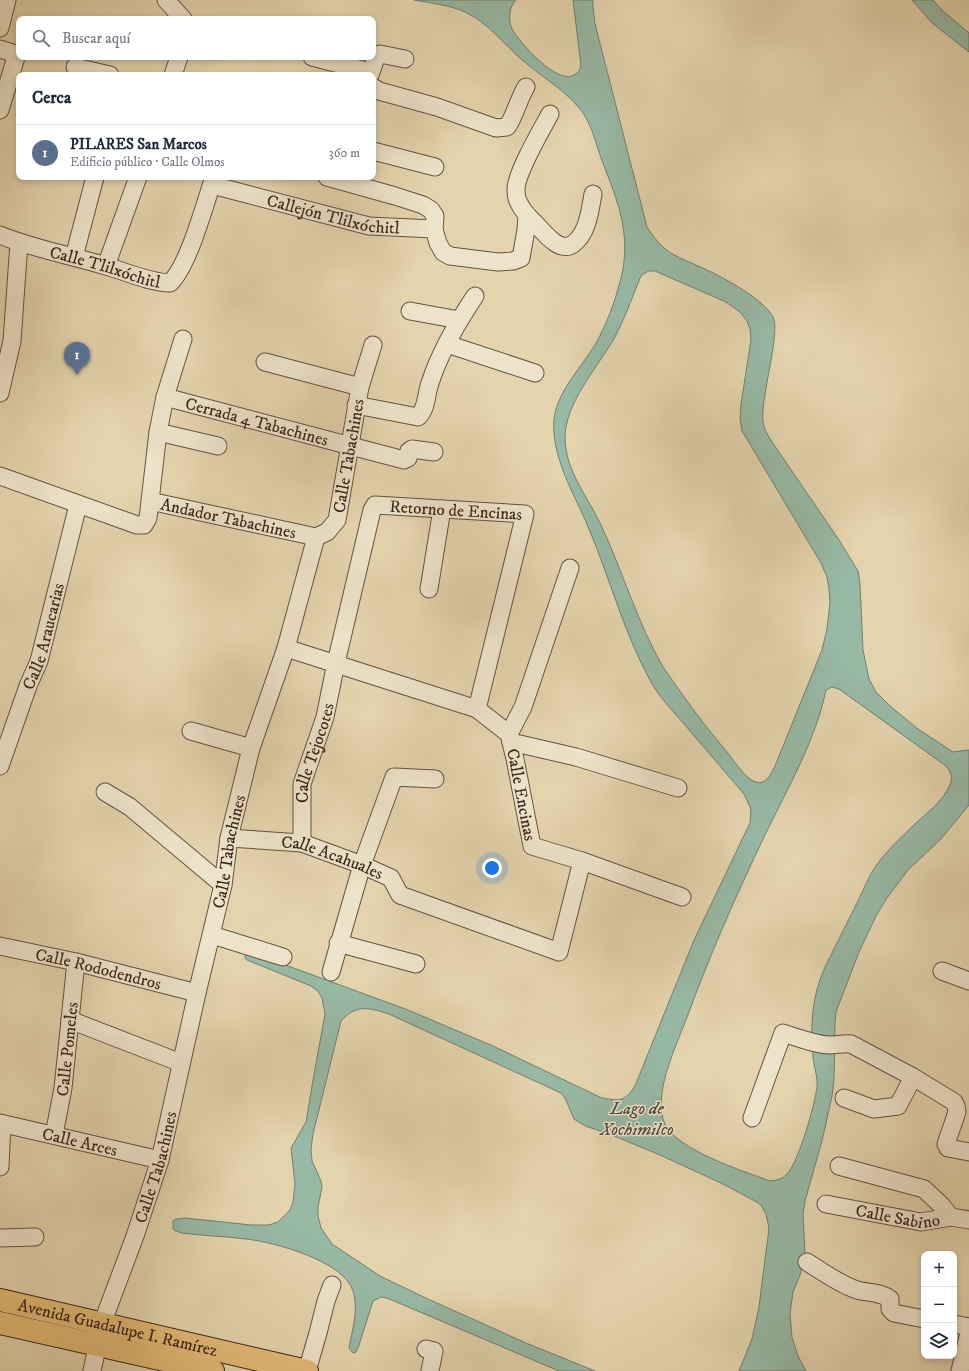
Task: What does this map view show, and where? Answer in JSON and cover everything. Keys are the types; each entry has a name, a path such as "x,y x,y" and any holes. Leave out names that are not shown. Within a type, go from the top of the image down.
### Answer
{"main road":[{"name":"Avenida Guadalupe I. Ramírez","path":"0,1300 214,1371"},
{"name":"Avenida Guadalupe I. Ramírez","path":"0,1323 99,1334 307,1371"}],"street":[{"path":"0,28 7,0"},
{"path":"166,0 180,16"},
{"path":"0,49 13,53 16,57 0,110"},
{"path":"376,59 377,55 380,54 405,59"},
{"path":"174,72 178,60"},
{"path":"320,60 354,72"},
{"path":"373,72 376,60"},
{"path":"75,67 97,72"},
{"path":"376,86 379,91 437,107 496,128 507,127 511,123 517,104 526,87"},
{"path":"550,114 519,176 516,189 519,203 527,216 534,222 542,233 558,244 566,247 573,244 586,228 593,194"},
{"path":"376,152 435,167"},
{"path":"74,257 94,180"},
{"path":"106,266 137,180"},
{"path":"337,180 423,205 431,210 435,216 434,229 438,243 443,252 450,256 498,262 514,261 521,258 527,216"},
{"name":"Calle Tlilxóchitl","path":"0,236 19,243 106,266 156,282 170,283 177,277 190,247 213,181"},
{"name":"Callejón Tlilxóchitl","path":"213,181 369,226 434,229"},
{"path":"0,394 4,358 12,341 19,243"},
{"path":"356,405 418,417 423,412 430,382 447,344 459,320 475,296"},
{"path":"410,311 459,320"},
{"path":"150,501 158,432 165,397 183,339"},
{"path":"447,344 535,373"},
{"name":"Calle Tabachines","path":"92,1371 99,1334 135,1236 160,1160 196,993 212,935 223,885 229,838 251,748 286,648 316,537 327,532 337,520 356,405 373,345"},
{"path":"265,362 360,387"},
{"name":"Cerrada 4 Tabachines","path":"165,397 404,460 408,458 409,451 412,449 434,452"},
{"path":"158,432 218,446"},
{"name":"Andador Tabachines","path":"0,476 138,526 144,525 148,518 150,501 316,537"},
{"name":"Calle Araucarias","path":"0,766 28,686 39,661 78,505"},
{"name":"Retorno de Encinas","path":"336,663 372,510 375,505 525,514 477,709"},
{"path":"429,589 442,509"},
{"path":"570,568 523,707 510,738 678,788"},
{"name":"Calle Encinas","path":"286,648 477,709 510,738 532,846 582,861"},
{"name":"Calle Tejocotes","path":"302,843 302,784 325,717 336,663"},
{"path":"191,731 251,748"},
{"path":"331,972 338,943 362,865 394,777 435,779"},
{"path":"105,792 130,807 223,885"},
{"name":"Calle Acahuales","path":"229,838 302,843 362,865 391,878 400,895 559,952 582,861"},
{"path":"582,861 682,897"},
{"path":"212,935 283,957"},
{"path":"338,943 416,964"},
{"name":"Calle Rododendros","path":"0,946 76,962 196,993"},
{"name":"Calle Pomeles","path":"54,1135 63,1088 76,962"},
{"path":"942,971 969,981"},
{"path":"70,1020 181,1063"},
{"path":"752,1118 783,1033 828,1045 840,1043 851,1044 913,1077 954,1102 957,1112 946,1144 948,1148 969,1152"},
{"path":"844,1098 874,1109 898,1106 913,1077"},
{"path":"0,1167 1,1123"},
{"name":"Calle Arces","path":"1,1123 160,1160"},
{"path":"838,1166 924,1190 941,1205 951,1217"},
{"name":"Calle Sabino","path":"826,1204 921,1222 951,1217 969,1220"},
{"path":"0,1238 35,1237"},
{"path":"807,1262 856,1290 886,1296 890,1299 890,1309 894,1313 921,1318"},
{"path":"307,1371 326,1301 332,1285"},
{"path":"957,1325 969,1327"},
{"path":"960,1371 969,1333"},
{"path":"426,1349 434,1351 430,1371"}],"water":[{"name":"Lago de Xochimilco","path":"414,0 516,0 512,6 510,22 516,35 523,44 549,69 558,74 567,76 577,73 581,66 573,0 593,0 595,24 647,227 659,243 669,252 734,284 761,303 773,317 775,325 773,351 764,398 763,424 770,439 839,540 858,571 863,650 869,679 876,692 890,706 918,729 953,752 969,750 969,805 940,840 908,870 887,898 877,914 859,952 836,1012 834,1080 832,1096 823,1137 805,1201 803,1214 805,1254 800,1275 793,1292 790,1314 792,1337 798,1356 806,1371 739,1371 752,1339 759,1307 769,1228 766,1214 761,1205 723,1184 660,1155 580,1123 574,1119 565,1098 561,1093 377,1010 359,1009 347,1015 341,1021 313,1134 311,1149 312,1161 321,1181 322,1187 318,1207 318,1216 321,1228 332,1244 380,1276 526,1343 595,1371 559,1371 387,1298 381,1297 373,1301 359,1345 356,1352 353,1353 349,1348 355,1313 355,1298 353,1291 347,1280 323,1262 273,1244 230,1237 182,1233 173,1229 173,1221 176,1219 185,1218 251,1225 269,1225 278,1222 290,1210 293,1202 295,1184 291,1148 306,1122 325,1014 322,998 318,991 311,986 247,960 245,958 245,954 250,952 408,1010 493,1046 602,1098 614,1100 622,1099 628,1095 635,1086 694,940 750,823 751,809 744,794 664,701 655,689 641,663 625,625 597,548 563,470 556,446 554,420 556,408 567,385 589,354 606,324 623,271 625,254 624,238 619,207 595,139 584,115 574,102 521,59 481,21 459,10","holes":["649,271 655,271 726,302 740,312 747,321 750,329 751,340 741,404 740,419 742,431 821,563 827,577 830,603 827,629 822,650 775,766 768,778 760,783 752,780 740,769 698,716 663,667 645,632 601,525 573,473 566,451 566,426 576,399 615,337 640,278 643,274","832,687 839,689 946,766 950,773 951,780 947,791 939,801 895,844 876,866 868,879 821,976 815,999 812,1022 812,1045 817,1084 816,1095 801,1147 791,1169 782,1178 770,1181 696,1151 672,1134 665,1124 661,1100 666,1072 713,950 733,903 808,746 826,690"]},
{"path":"912,0 933,0 943,11 969,33 969,52 932,23"}],"place":[{"name":"PILARES San Marcos","path":"77,375"}]}
